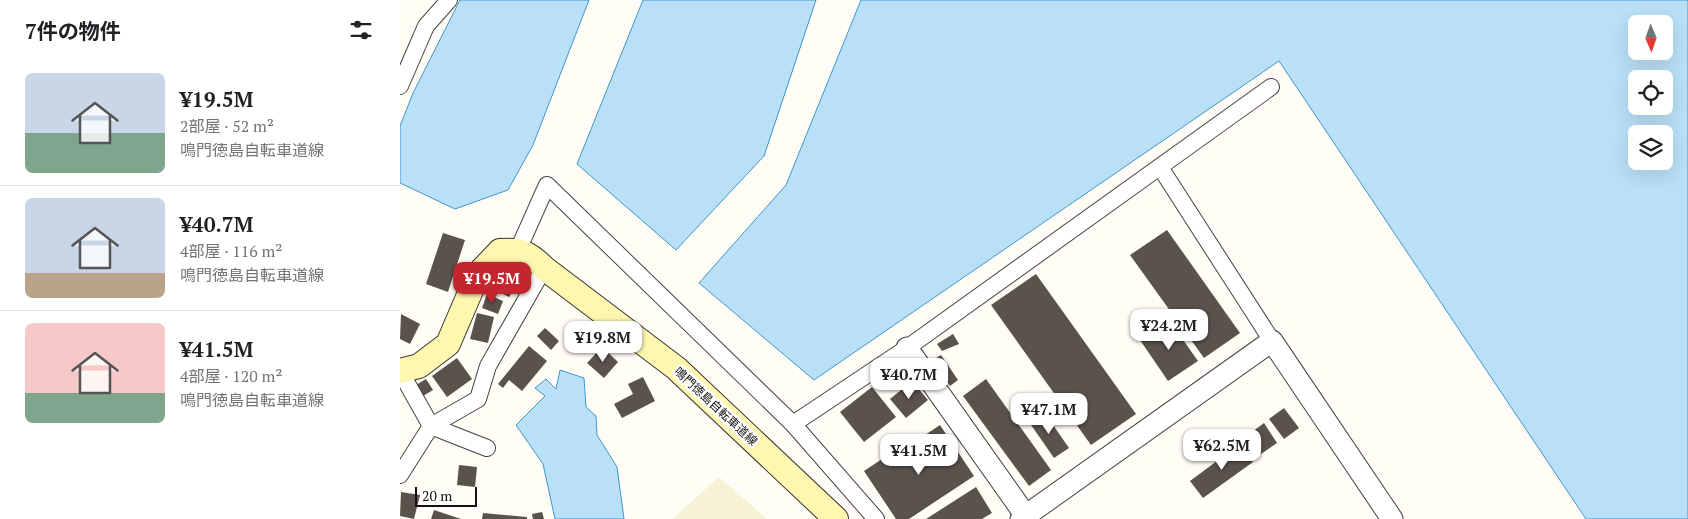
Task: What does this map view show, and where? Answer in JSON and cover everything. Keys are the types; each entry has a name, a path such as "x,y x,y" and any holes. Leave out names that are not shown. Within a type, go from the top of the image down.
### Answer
{"main road":[{"name":"鳴門徳島自転車道線","path":"518,250 533,258 676,368 836,519"},
{"path":"400,371 419,366 448,344 478,274 500,251 518,250"}],"street":[{"path":"400,86 426,26 449,0"},
{"path":"793,424 908,348 1271,87"},
{"path":"1160,167 1272,341 1392,519"},
{"path":"518,250 547,185 793,424 876,519"},
{"path":"400,475 431,426 478,399 488,366 544,268"},
{"path":"908,348 1024,517 1272,341"},
{"path":"400,371 431,426 488,448"}],"shaded area":[{"path":"719,477 767,519 672,519"}],"water":[{"path":"460,0 589,0 533,145 508,190 455,209 400,183 400,126 413,93"},
{"path":"643,0 816,0 764,156 676,250 577,164"},
{"path":"861,0 1688,0 1688,519 1586,519 1279,61 814,380 699,283 786,185"},
{"path":"560,370 584,378 586,407 596,416 597,435 617,467 624,519 555,519 543,464 516,425 545,396 535,388 546,379 556,389"}],"building":[{"path":"1167,230 1240,333 1204,358 1130,255"},
{"path":"443,233 465,240 448,292 426,284"},
{"path":"509,269 521,276 509,297 497,291"},
{"path":"1036,274 1136,414 1091,445 991,305"},
{"path":"487,294 503,301 498,314 482,308"},
{"path":"477,313 494,317 488,343 470,339"},
{"path":"401,314 420,324 410,344 400,339"},
{"path":"1169,320 1198,361 1168,381 1140,340"},
{"path":"545,328 559,341 551,350 537,336"},
{"path":"953,334 959,344 942,351 937,344"},
{"path":"529,346 547,361 522,391 509,380 503,388 498,384"},
{"path":"602,347 618,362 604,378 587,363"},
{"path":"941,355 958,380 950,386 933,360"},
{"path":"457,358 472,379 447,397 432,376"},
{"path":"643,377 655,401 622,418 614,404 633,394 628,384"},
{"path":"426,379 433,390 423,396 416,385"},
{"path":"986,379 1051,470 1029,486 963,396"},
{"path":"912,381 928,400 906,418 890,399"},
{"path":"872,387 896,417 864,442 840,412"},
{"path":"1284,408 1299,428 1284,439 1269,419"},
{"path":"1044,412 1069,448 1054,458 1029,422"},
{"path":"1264,423 1277,443 1258,456 1245,437"},
{"path":"940,425 974,476 909,519 896,519 864,471 897,449 904,461 927,446 922,437"},
{"path":"1240,444 1253,462 1203,498 1190,481"},
{"path":"459,465 477,467 475,487 457,485"},
{"path":"976,487 992,513 982,519 926,519"},
{"path":"401,492 420,495 414,519 400,516"},
{"path":"434,510 461,519 431,519"},
{"path":"542,512 544,519 533,519 532,514"},
{"path":"483,513 527,517 527,519 482,519"}]}
